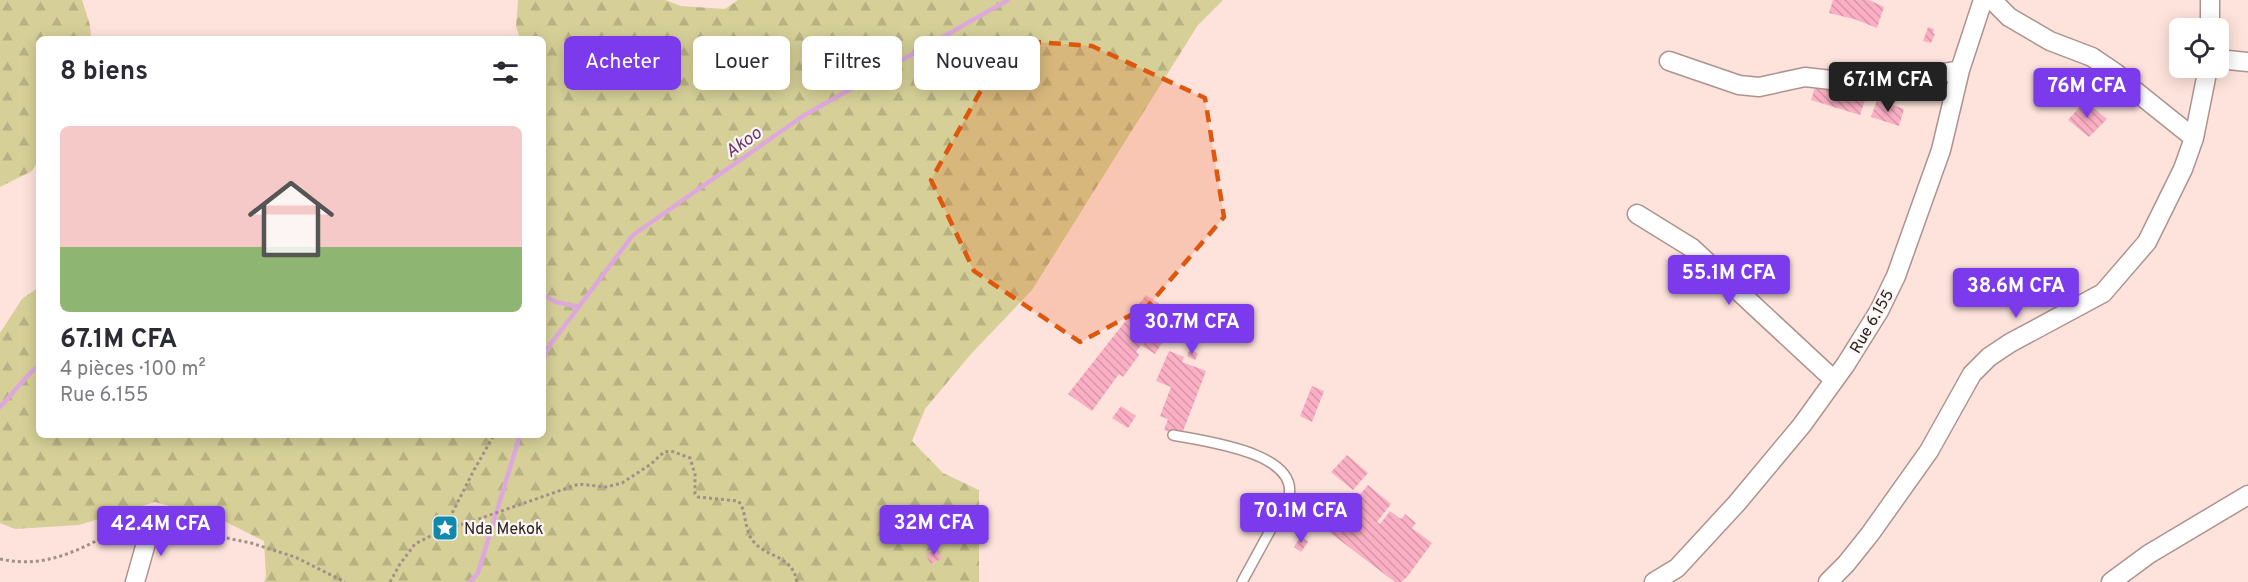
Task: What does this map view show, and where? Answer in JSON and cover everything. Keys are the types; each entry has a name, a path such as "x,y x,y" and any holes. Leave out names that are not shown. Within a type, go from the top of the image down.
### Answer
{"street":[{"name":"Rue 6.155","path":"1654,582 1677,568 1703,542 1802,425 1879,311 1896,276 1941,150 1960,70 1983,0"},
{"path":"1992,0 2009,16 2050,41 2092,57 2117,74 2194,138"},
{"path":"2210,0 2210,18"},
{"path":"2229,60 2248,62"},
{"path":"1669,62 1739,85 1759,87 1805,77 1875,86 1960,70"},
{"path":"1828,582 1870,534 1929,451 1972,374 1989,357 2010,343 2103,292 2147,242 2183,168 2194,138 2206,78"},
{"path":"1637,214 1692,248 1834,380"},
{"path":"2111,582 2149,554 2248,495"},
{"path":"135,582 152,522"}],"lane":[{"path":"1173,435 1239,449 1273,463 1288,479 1291,487 1289,496 1242,582"}],"path":[{"path":"444,529 492,438"},
{"path":"390,582 415,544 444,529 467,524 579,484 606,487 622,483 664,453 671,451 690,458 695,494 698,497 738,501 743,507 744,524 754,543 786,561 796,575 797,582"},
{"path":"0,559 36,563 58,558 128,525 152,522 262,547 295,557 345,582"}],"highlighted area":[{"path":"1009,40 1092,46 1205,98 1224,217 1148,306 1080,342 974,271 931,180"}],"green space":[{"path":"0,0 82,0 90,25 91,36 36,36 36,165 32,171 0,187"},
{"path":"518,0 665,0 681,6 725,9 738,0 1223,0 1198,25 1032,290 971,354 925,409 912,441 943,473 979,490 979,582 264,582 266,576 264,541 226,522 155,502 79,525 15,529 0,523 0,333 22,299 36,289 36,438 546,438 546,36 519,36 516,26"}],"building":[{"path":"1833,0 1869,0 1884,7 1877,28 1829,13"},
{"path":"1928,27 1934,29 1935,34 1931,43 1923,41"},
{"path":"1816,84 1865,100 1860,115 1811,100"},
{"path":"1877,100 1904,109 1899,126 1871,117"},
{"path":"2085,101 2107,119 2089,137 2068,120"},
{"path":"1146,295 1179,317 1155,354 1141,345 1136,352 1139,355 1123,377 1119,374 1092,411 1068,394"},
{"path":"1190,349 1198,354 1195,360 1187,356"},
{"path":"1169,351 1184,357 1182,362 1206,371 1182,434 1164,430 1168,419 1160,416 1171,387 1156,381"},
{"path":"1312,386 1324,391 1312,422 1300,416"},
{"path":"1121,406 1136,416 1128,428 1112,418"},
{"path":"1347,455 1368,473 1353,490 1331,472"},
{"path":"1368,485 1391,504 1377,522 1380,524 1390,511 1401,519 1405,514 1416,523 1412,528 1432,543 1401,582 1395,582 1312,519 1331,495 1348,509"},
{"path":"1301,536 1308,542 1301,552 1294,547"},
{"path":"938,549 942,559 930,564 926,554"}],"waterway":[{"name":"Akoo","path":"546,352 633,235 803,116 1008,0"},
{"path":"546,297 556,302 579,307"},
{"path":"0,407 36,369"},
{"name":"Akoo","path":"470,582 478,573 519,438"}],"place":[{"name":"Nda Mekok","path":"445,528"}]}
